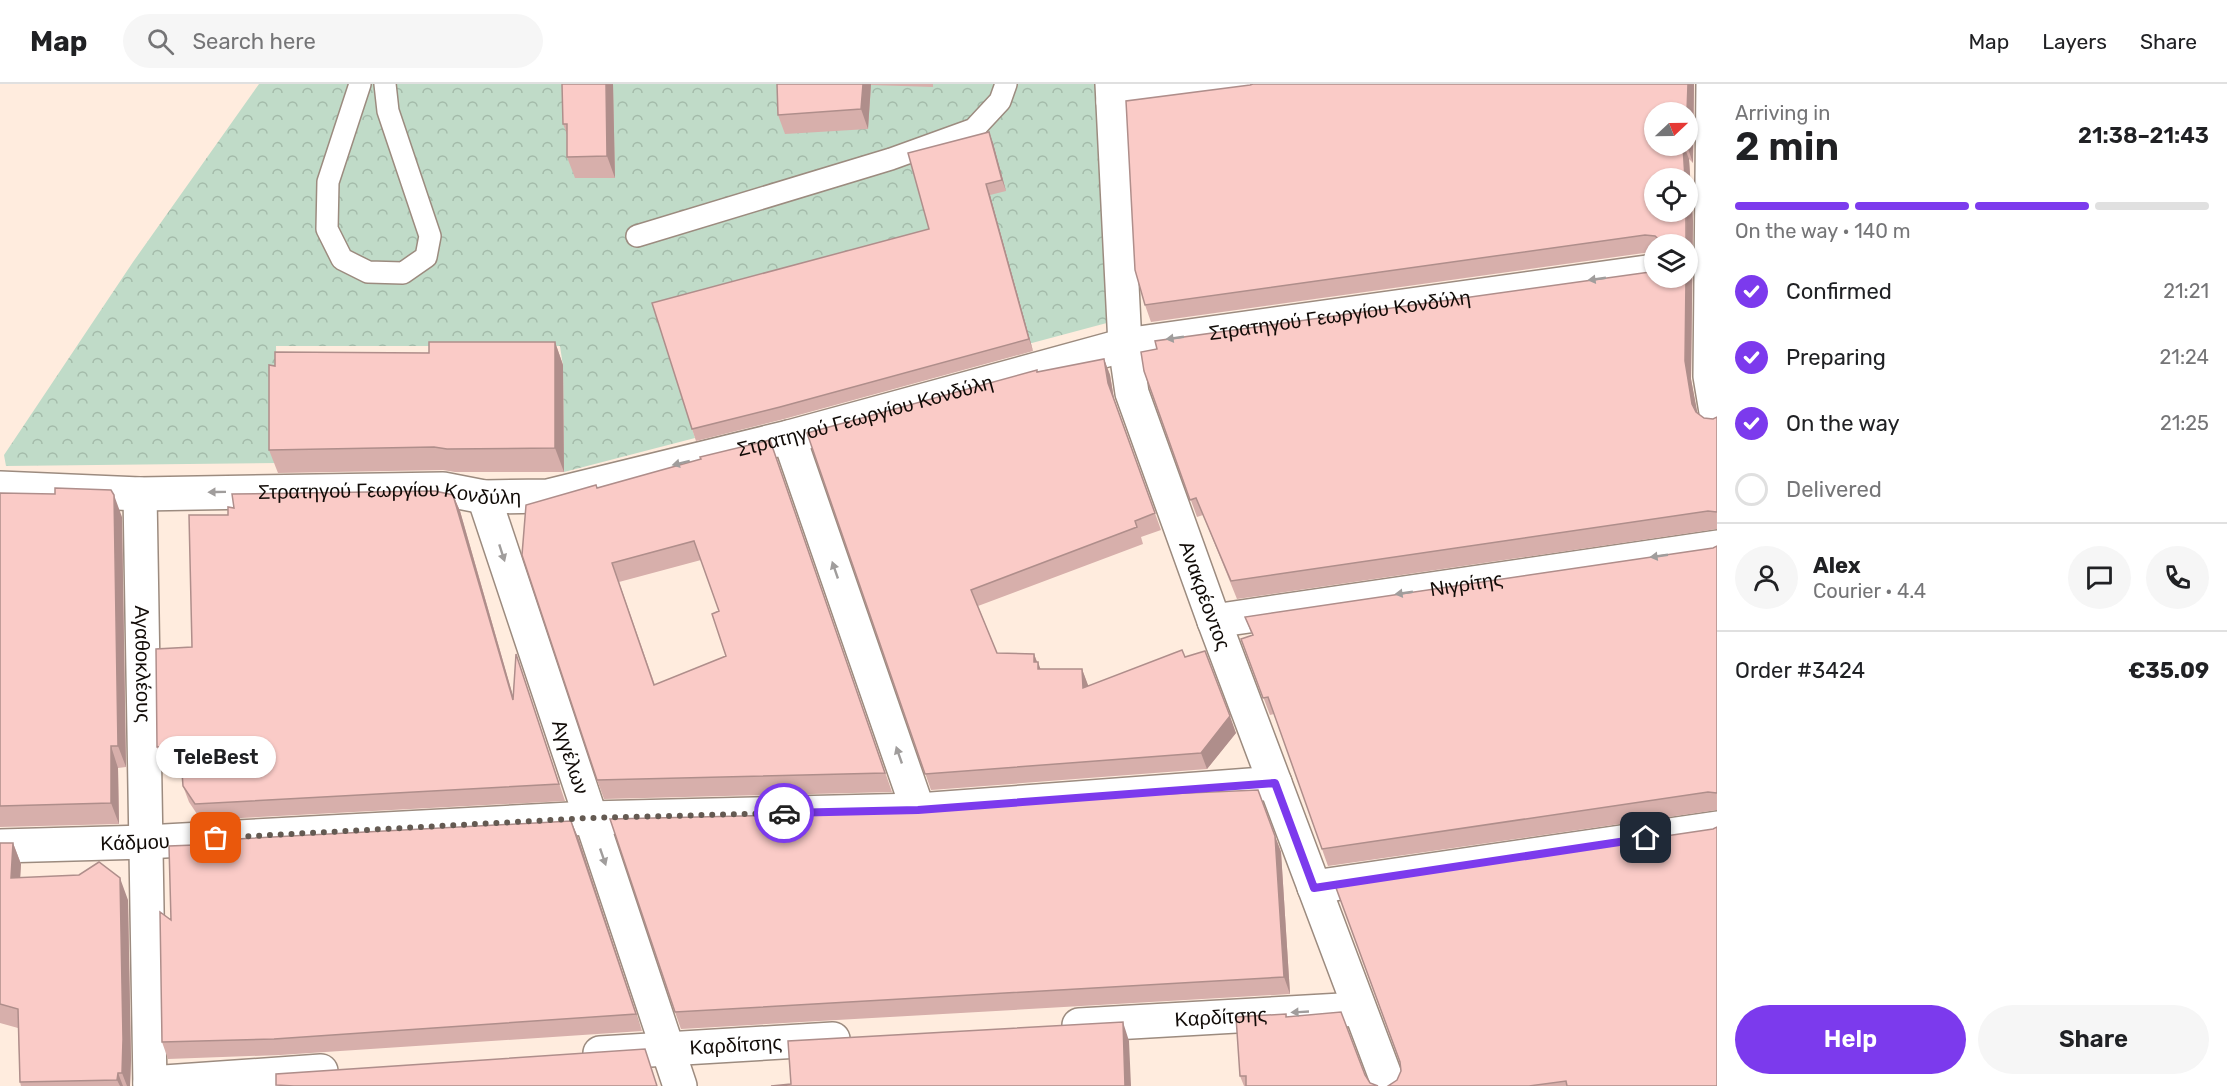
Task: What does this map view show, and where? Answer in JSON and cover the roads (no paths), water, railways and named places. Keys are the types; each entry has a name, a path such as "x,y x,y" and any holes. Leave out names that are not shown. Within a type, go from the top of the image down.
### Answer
{"street":[{"path":"1113,93 1254,84"},
{"path":"1713,84 1706,263 1710,376 1717,418"},
{"name":"Ανακρέοντος","path":"1113,93 1125,345 1132,393 1214,621 1389,1086"},
{"name":"Στρατηγού Γεωργίου Κονδύλη","path":"0,488 140,494 442,489 483,497 548,496 789,436 1125,345 1644,272"},
{"path":"789,436 918,810"},
{"name":"Αγαθοκλέους","path":"140,494 150,1084"},
{"name":"Αγγέλων","path":"483,497 680,1086"},
{"name":"Νιγρίτης","path":"1214,621 1717,547"},
{"name":"Κάδμου","path":"0,846 146,842 589,818 918,810 1275,783"},
{"path":"1314,888 1717,828"},
{"name":"Καρδίτσης","path":"1049,1026 1359,1009"},
{"name":"Καρδίτσης","path":"573,1054 858,1037"},
{"path":"150,1084 350,1069"}],"lane":[{"path":"360,84 328,182 327,229 342,259 368,272 403,273 426,257 430,236 388,111 385,84"},
{"path":"637,236 891,159 975,129 1000,101 1006,84"}],"place":[{"name":"TeleBest","path":"216,838"}]}
